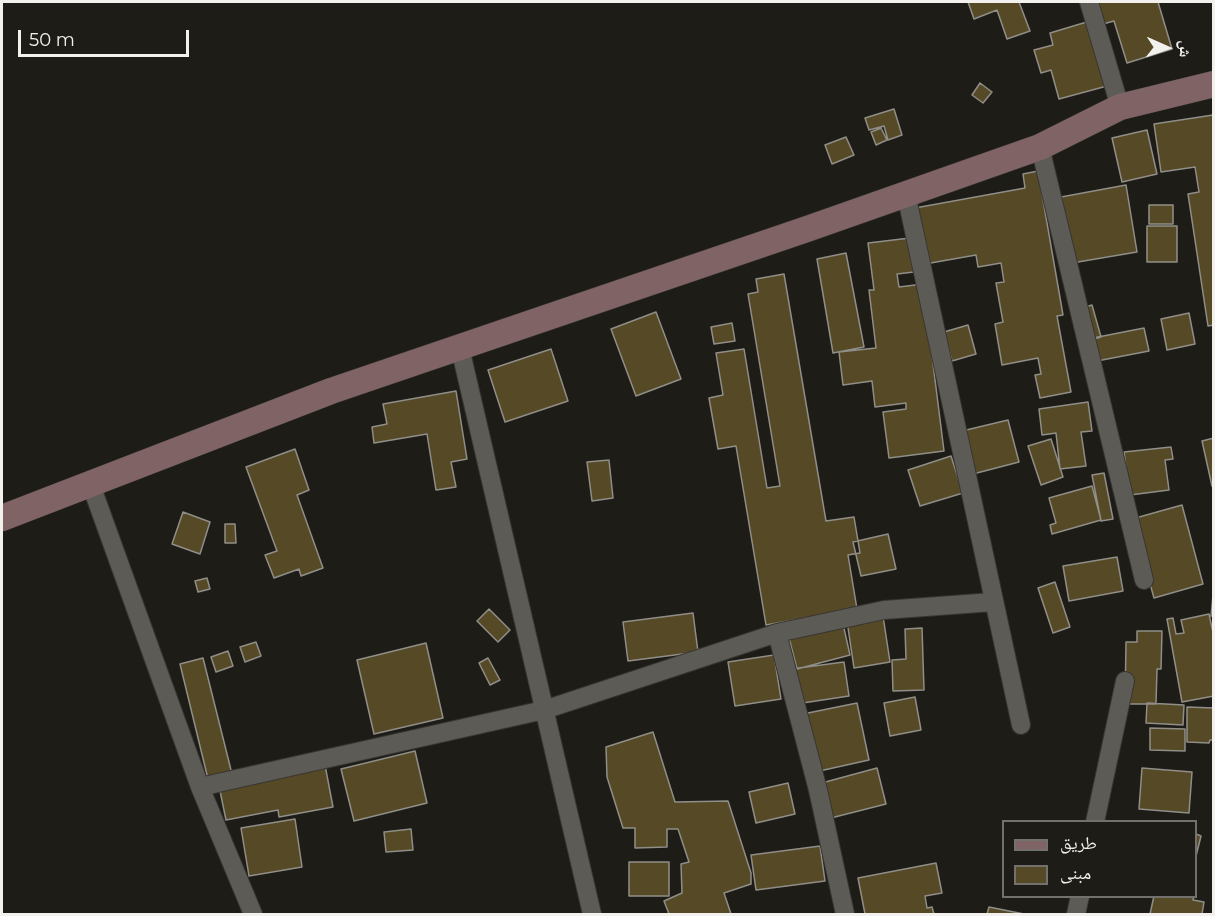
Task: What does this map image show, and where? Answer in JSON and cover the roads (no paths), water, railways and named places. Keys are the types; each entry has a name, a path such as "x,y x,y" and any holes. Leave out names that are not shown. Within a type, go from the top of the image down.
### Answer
{"main road":[{"path":"2,519 332,391 1040,147 1120,106 1214,84"}],"street":[{"path":"1089,2 1120,106"},
{"path":"1040,147 1144,580"},
{"path":"906,194 1021,725"},
{"path":"460,348 592,915"},
{"path":"91,485 200,787 253,915"},
{"path":"200,787 544,710 777,633 884,610 993,602"},
{"path":"777,633 818,790 845,915"},
{"path":"1095,820 1125,681"},
{"path":"1076,915 1080,898"}]}
